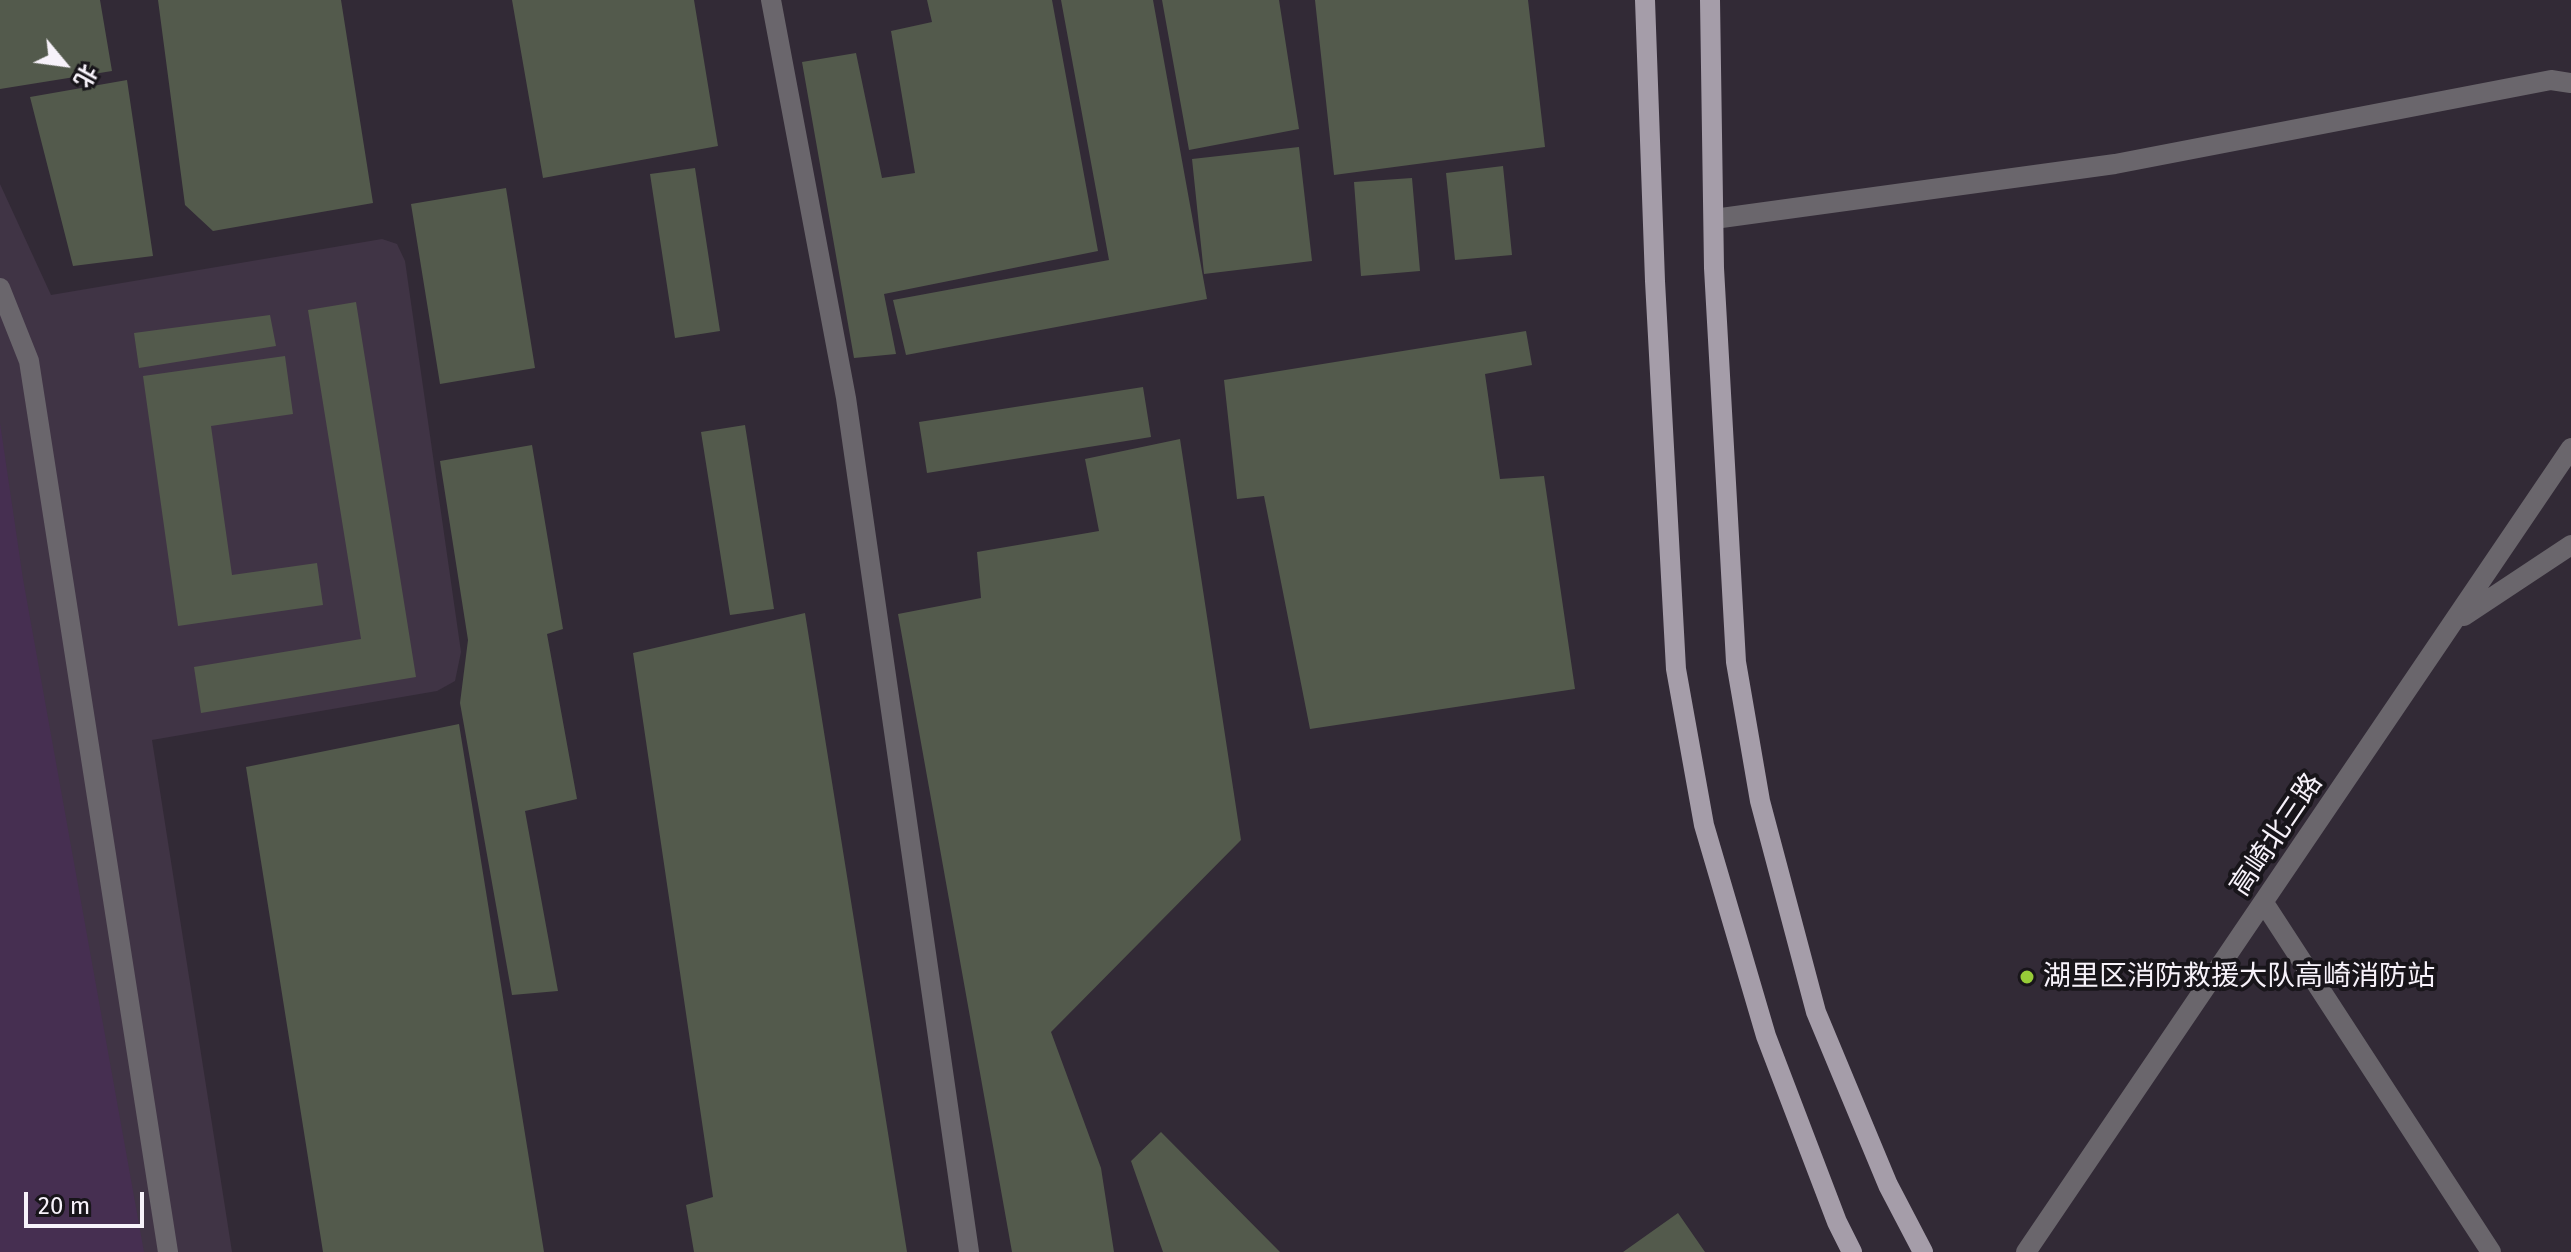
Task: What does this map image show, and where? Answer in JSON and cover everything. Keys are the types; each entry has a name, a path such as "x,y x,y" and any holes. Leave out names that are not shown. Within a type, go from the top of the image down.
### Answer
{"main road":[{"path":"1645,0 1655,281 1676,669 1704,825 1762,1021 1837,1222 1852,1252"},
{"path":"1710,0 1714,219 1736,662 1760,801 1816,1012 1888,1185 1923,1252"}],"street":[{"path":"771,0 846,398 969,1252"},
{"path":"1714,219 2115,164 2551,80 2571,83"},
{"path":"0,288 29,361 168,1252"},
{"name":"高崎北三路","path":"2026,1252 2571,448"},
{"path":"2457,620 2571,545"},
{"path":"2264,903 2491,1252"}],"shaded area":[{"path":"0,184 51,295 382,239 397,244 405,261 461,652 455,681 437,691 152,740 232,1252 0,1252"},
{"path":"0,423 23,579 144,1252 0,1252"}],"building":[{"path":"0,0 100,0 112,71 0,89"},
{"path":"158,0 341,0 373,203 213,231 185,205"},
{"path":"512,0 694,0 718,146 543,178"},
{"path":"927,0 1052,0 1098,251 884,294 896,354 854,358 802,62 856,53 882,178 915,173 891,31 932,22"},
{"path":"1061,0 1153,0 1207,299 906,355 893,300 1109,260"},
{"path":"1162,0 1279,0 1299,129 1189,150"},
{"path":"1315,0 1528,0 1545,147 1334,175"},
{"path":"127,80 153,256 73,266 30,97"},
{"path":"1299,147 1312,261 1204,274 1192,159"},
{"path":"1503,166 1512,255 1455,260 1446,173"},
{"path":"695,168 720,331 675,338 650,174"},
{"path":"1412,178 1420,271 1361,276 1354,182"},
{"path":"506,188 535,368 440,384 411,204"},
{"path":"356,302 416,677 201,713 194,667 361,639 308,310"},
{"path":"270,315 276,346 139,368 134,333"},
{"path":"1526,331 1532,365 1485,374 1500,479 1544,476 1575,689 1310,729 1264,496 1237,499 1224,380"},
{"path":"285,356 293,414 211,426 232,575 317,563 323,605 178,626 143,376"},
{"path":"1143,387 1151,437 927,473 919,422"},
{"path":"745,425 774,609 730,615 701,432"},
{"path":"1180,439 1241,840 1051,1032 1101,1168 1114,1252 1012,1252 898,614 981,598 977,552 1099,531 1085,459"},
{"path":"532,445 563,629 547,634 577,799 525,811 558,991 512,995 460,703 468,640 440,461"},
{"path":"805,613 907,1252 694,1252 686,1205 713,1197 633,653"},
{"path":"459,724 544,1252 323,1252 246,767"},
{"path":"1161,1132 1280,1252 1163,1252 1131,1161"},
{"path":"1678,1213 1705,1252 1623,1252"}],"place":[{"name":"湖里区消防救援大队高崎消防站","path":"2027,977"}]}
